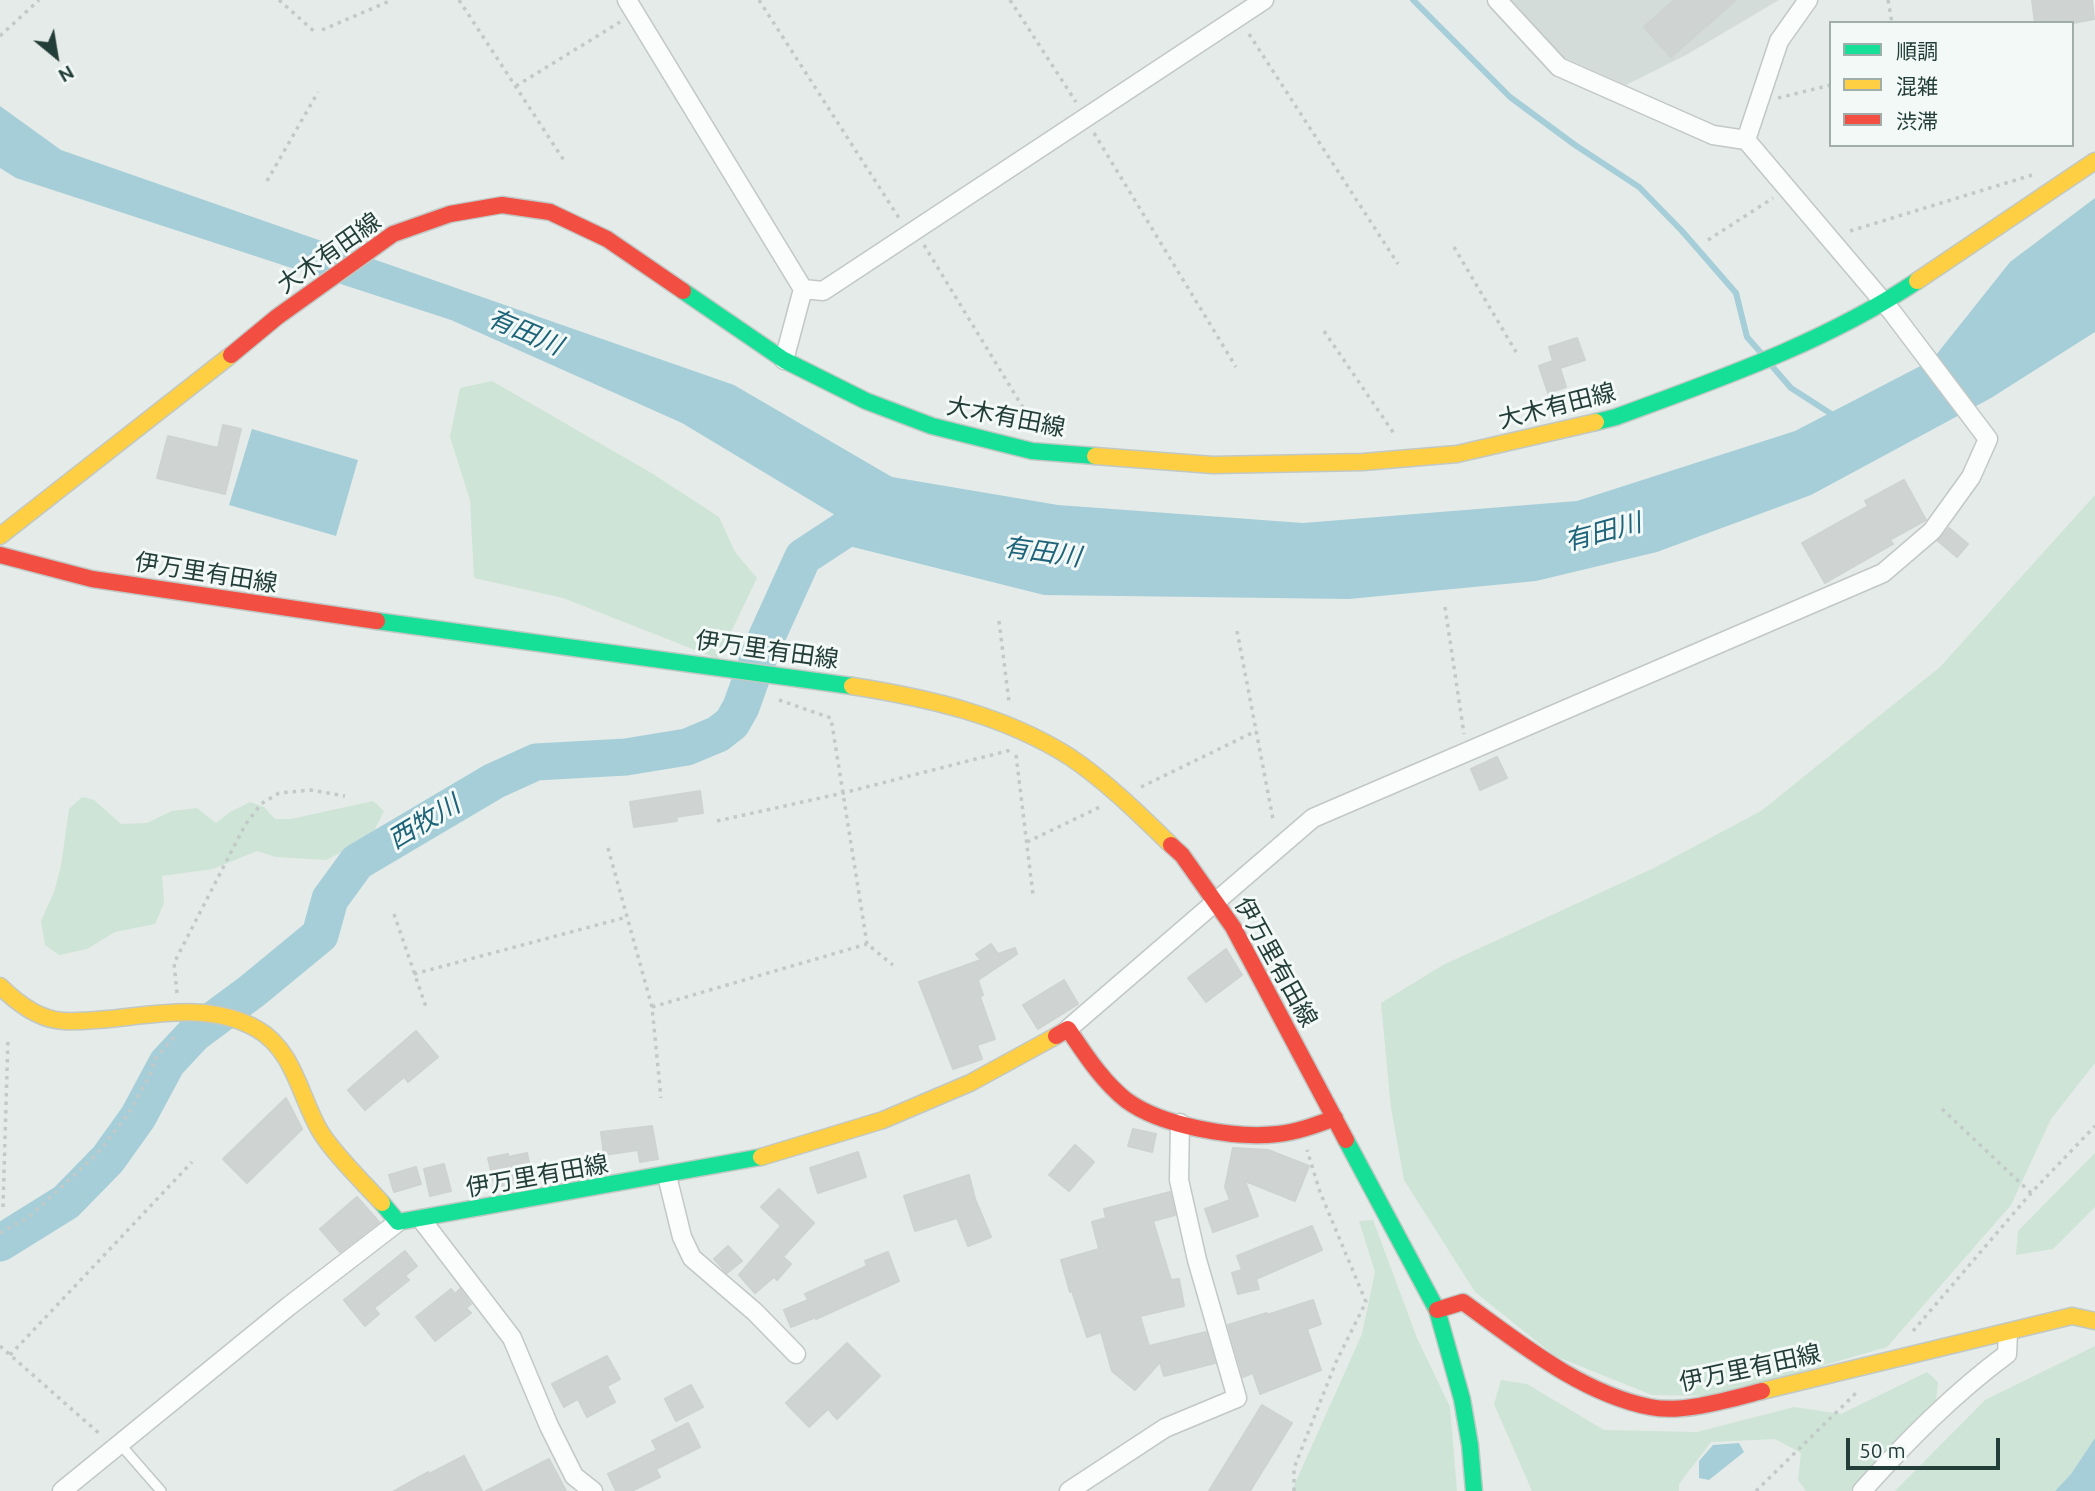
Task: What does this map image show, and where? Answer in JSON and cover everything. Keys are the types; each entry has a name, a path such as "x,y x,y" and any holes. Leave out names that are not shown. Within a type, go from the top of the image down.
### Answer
{"main road":[{"name":"大木有田線","path":"0,536 277,317 393,234 450,214 502,205 550,212 607,239 784,360 866,401 932,426 1032,451 1213,465 1363,462 1457,454 1616,417 1745,370 1884,303 2095,160"},
{"name":"伊万里有田線","path":"0,555 106,581 305,611 786,676 926,699 985,715 1069,757 1112,789 1182,855 1215,900 1245,950 1437,1310 1455,1362 1466,1411 1473,1453 1474,1491"},
{"path":"0,986 27,1010 63,1021 203,1012 227,1016 258,1029 272,1041 292,1066 321,1133 398,1222"},
{"name":"伊万里有田線","path":"398,1222 667,1176 778,1154 883,1120 970,1083 1068,1029"},
{"path":"1068,1029 1102,1079 1139,1109 1181,1123 1237,1135 1265,1137 1301,1131 1335,1118"},
{"name":"伊万里有田線","path":"1437,1310 1464,1302 1539,1358 1599,1390 1652,1408 1702,1406 2073,1316 2095,1321"}],"street":[{"path":"627,0 803,289 784,360"},
{"path":"803,289 823,291 1264,0"},
{"path":"1068,1029 1313,818 1884,573 1931,531 1971,477 1988,439 1884,303 1746,140 1713,135 1559,66 1497,0"},
{"path":"1746,140 1779,41 1808,0"},
{"path":"1069,1491 1165,1428 1237,1398 1197,1260 1179,1180 1181,1123"},
{"path":"667,1176 682,1237 692,1258 755,1312 796,1354"},
{"path":"421,1220 512,1338 549,1426 574,1476 593,1491"},
{"path":"62,1491 289,1306 398,1222"},
{"path":"1862,1491 1923,1425 1975,1378 2007,1354 2008,1333"}],"lane":[{"path":"120,1444 161,1491"}],"path":[{"path":"0,36 39,0"},
{"path":"279,0 316,33"},
{"path":"322,30 392,0"},
{"path":"459,0 565,162"},
{"path":"759,0 899,218"},
{"path":"1010,0 1076,102"},
{"path":"1888,0 1892,21"},
{"path":"515,86 624,19"},
{"path":"1244,26 1398,264"},
{"path":"1771,100 1829,86"},
{"path":"267,181 318,92"},
{"path":"1090,127 1236,367"},
{"path":"1850,231 2037,173"},
{"path":"1708,240 1778,195"},
{"path":"920,239 1025,411"},
{"path":"1454,247 1516,352"},
{"path":"1324,331 1395,435"},
{"path":"1445,607 1467,750"},
{"path":"999,621 1010,711"},
{"path":"1237,631 1273,819"},
{"path":"779,700 831,718 867,944 893,965"},
{"path":"717,821 1015,750 1033,895"},
{"path":"178,998 174,963 245,825 261,804 279,793 311,789 345,796"},
{"path":"608,848 652,1007 661,1098"},
{"path":"394,914 427,1010"},
{"path":"414,974 627,917"},
{"path":"652,1007 867,944"},
{"path":"0,1233 29,1217 97,1154 129,1113 150,1075 155,1059 179,1028"},
{"path":"3,1208 8,1038"},
{"path":"1942,1109 2031,1193"},
{"path":"1887,1361 2031,1193 2095,1126"},
{"path":"1294,1491 1294,1468 1336,1362 1366,1302 1320,1192 1301,1131"},
{"path":"10,1355 192,1162"},
{"path":"0,1346 101,1436"},
{"path":"1756,1491 1859,1389"}],"shaded area":[{"path":"1509,0 1779,0 1686,55 1626,85 1563,57"}],"green space":[{"path":"492,381 653,474 719,517 735,552 757,578 718,659 563,598 474,578 470,500 450,437 460,388"},
{"path":"2095,495 2095,1063 2051,1119 2011,1205 1887,1347 1717,1396 1652,1395 1555,1356 1475,1292 1404,1180 1391,1108 1381,1003 1443,965 1654,868 1761,811 1940,667"},
{"path":"82,797 94,800 121,824 147,823 172,811 197,808 216,823 250,802 264,807 275,819 291,819 373,801 384,811 371,837 326,860 276,857 257,851 213,869 162,876 164,903 155,924 115,932 87,949 59,955 45,945 41,921 54,892 61,866 69,809"},
{"path":"2095,1153 2095,1207 2053,1249 2016,1255 2018,1231"},
{"path":"1373,1220 1417,1338 1450,1407 1457,1491 1295,1491 1293,1488 1362,1334 1375,1272 1359,1221"},
{"path":"2095,1346 2095,1438 2071,1474 2055,1491 1895,1491 1985,1400"},
{"path":"1927,1372 1938,1382 1936,1401 1850,1491 1806,1491 1798,1480 1801,1453 1775,1439 1711,1442 1679,1484 1679,1491 1532,1491 1494,1404 1501,1380 1527,1384 1604,1430 1697,1432 1794,1407 1841,1414"}],"water":[{"name":"有田川","path":"0,106 61,150 734,385 892,477 1058,505 1303,523 1577,501 1795,431 1932,360 2010,262 2095,198 2095,332 1991,398 1811,495 1657,552 1536,581 1349,599 1044,595 829,541 835,515 682,423 451,320 16,178 0,168"},
{"path":"252,429 358,460 336,536 229,505"},
{"path":"2095,1438 2095,1491 2055,1491 2071,1474"},
{"path":"1739,1443 1744,1452 1709,1480 1699,1478 1699,1461 1713,1445"}],"building":[{"path":"1674,0 1736,0 1671,57 1644,27"},
{"path":"2032,0 2092,0 2094,19 2074,23 2035,21"},
{"path":"1577,338 1585,360 1560,368 1566,387 1548,393 1539,366 1553,361 1549,347"},
{"path":"223,425 241,429 225,494 157,478 168,436 218,448"},
{"path":"1904,480 1926,520 1890,540 1893,544 1825,583 1802,543 1868,506 1865,501"},
{"path":"1949,528 1968,544 1957,557 1938,541"},
{"path":"1497,757 1507,778 1480,790 1471,769"},
{"path":"700,791 703,813 676,817 677,821 634,827 630,802"},
{"path":"991,944 998,954 1015,948 1017,954 978,980 983,995 980,997 995,1039 977,1045 982,1059 953,1069 919,982 981,960 976,954"},
{"path":"1226,949 1242,975 1206,1002 1188,978"},
{"path":"1064,980 1078,1004 1038,1029 1023,1005"},
{"path":"416,1031 438,1057 408,1082 404,1077 365,1110 348,1090"},
{"path":"286,1098 302,1129 247,1183 223,1159"},
{"path":"652,1126 658,1159 640,1162 638,1150 604,1155 601,1132"},
{"path":"1133,1129 1156,1134 1152,1152 1128,1146"},
{"path":"1075,1145 1094,1162 1069,1191 1049,1175"},
{"path":"1233,1148 1268,1150 1309,1166 1295,1201 1245,1181 1258,1216 1213,1232 1205,1209 1230,1200 1225,1187"},
{"path":"858,1152 866,1177 818,1193 810,1168"},
{"path":"527,1153 532,1175 495,1187 488,1158"},
{"path":"444,1164 451,1191 430,1196 424,1169"},
{"path":"416,1167 421,1184 394,1192 389,1175"},
{"path":"969,1175 975,1199 991,1237 968,1246 957,1218 915,1231 904,1196"},
{"path":"779,1189 814,1223 783,1257 791,1264 777,1280 774,1277 755,1293 739,1275 781,1226 761,1207"},
{"path":"1170,1192 1175,1215 1153,1221 1171,1280 1179,1279 1184,1306 1140,1316 1149,1346 1206,1332 1215,1363 1164,1376 1160,1362 1135,1390 1112,1371 1101,1332 1087,1337 1061,1260 1099,1249 1092,1222 1106,1218 1104,1209"},
{"path":"357,1197 379,1222 340,1252 320,1229"},
{"path":"1312,1226 1322,1250 1256,1279 1259,1289 1238,1294 1232,1273 1242,1270 1237,1256"},
{"path":"728,1246 742,1261 727,1273 714,1259"},
{"path":"405,1251 417,1266 405,1276 409,1280 374,1308 379,1314 365,1326 344,1300"},
{"path":"888,1252 899,1281 816,1319 791,1327 784,1310 808,1300 805,1294 867,1266 865,1261"},
{"path":"451,1289 455,1294 460,1289 471,1304 466,1308 471,1313 435,1341 416,1317"},
{"path":"1313,1300 1321,1324 1307,1329 1321,1370 1260,1394 1253,1373 1243,1377 1228,1325"},
{"path":"847,1343 880,1376 837,1419 828,1409 809,1427 786,1403"},
{"path":"607,1356 620,1379 607,1386 615,1402 587,1417 578,1399 564,1407 552,1384"},
{"path":"691,1385 703,1407 676,1421 665,1399"},
{"path":"1262,1405 1292,1423 1250,1491 1209,1491"},
{"path":"688,1423 700,1447 656,1469 660,1477 632,1491 616,1491 608,1474 657,1450 652,1441"},
{"path":"464,1456 482,1491 394,1491 428,1472 429,1474"},
{"path":"549,1459 566,1491 486,1491"}],"waterway":[{"path":"1413,0 1510,97 1575,145 1639,187 1736,293 1747,337 1762,354"},
{"path":"1771,365 1791,388 1836,417"},
{"name":"西牧川","path":"0,1243 66,1202 108,1159 138,1117 167,1063 194,1034 320,935 330,899 357,862 494,781 536,762 626,757 687,747 718,734 732,723 803,557 873,511"}],"traffic: fast":[{"path":"1596,422 1655,403 1771,358 1846,323 1917,281"},
{"path":"683,291 784,360 866,401 932,426 1032,451 1095,456"},
{"path":"377,621 852,686"},
{"path":"1346,1140 1437,1310 1462,1399 1474,1491"},
{"path":"382,1203 398,1222 761,1157"}],"traffic: slow":[{"path":"1917,281 2095,161"},
{"path":"0,536 231,355"},
{"path":"1095,456 1213,465 1363,462 1457,454 1596,422"},
{"path":"852,686 965,710 1045,742 1097,777 1171,845"},
{"path":"0,986 29,1010 55,1020 88,1021 187,1012 234,1019 257,1029 280,1049 326,1140 382,1203"},
{"path":"761,1157 883,1120 970,1083 1056,1036"},
{"path":"1762,1391 2072,1316 2095,1321"}],"traffic: jam":[{"path":"231,355 277,317 393,234 450,214 502,205 550,212 607,239 683,291"},
{"path":"0,555 92,579 377,621"},
{"path":"1171,845 1182,855 1233,927 1346,1140"},
{"path":"1056,1036 1068,1029 1117,1093 1141,1109 1178,1124 1220,1132 1261,1135 1292,1132 1335,1118"},
{"path":"1437,1310 1463,1302 1529,1350 1575,1378 1624,1400 1650,1407 1691,1407 1762,1391"}]}
